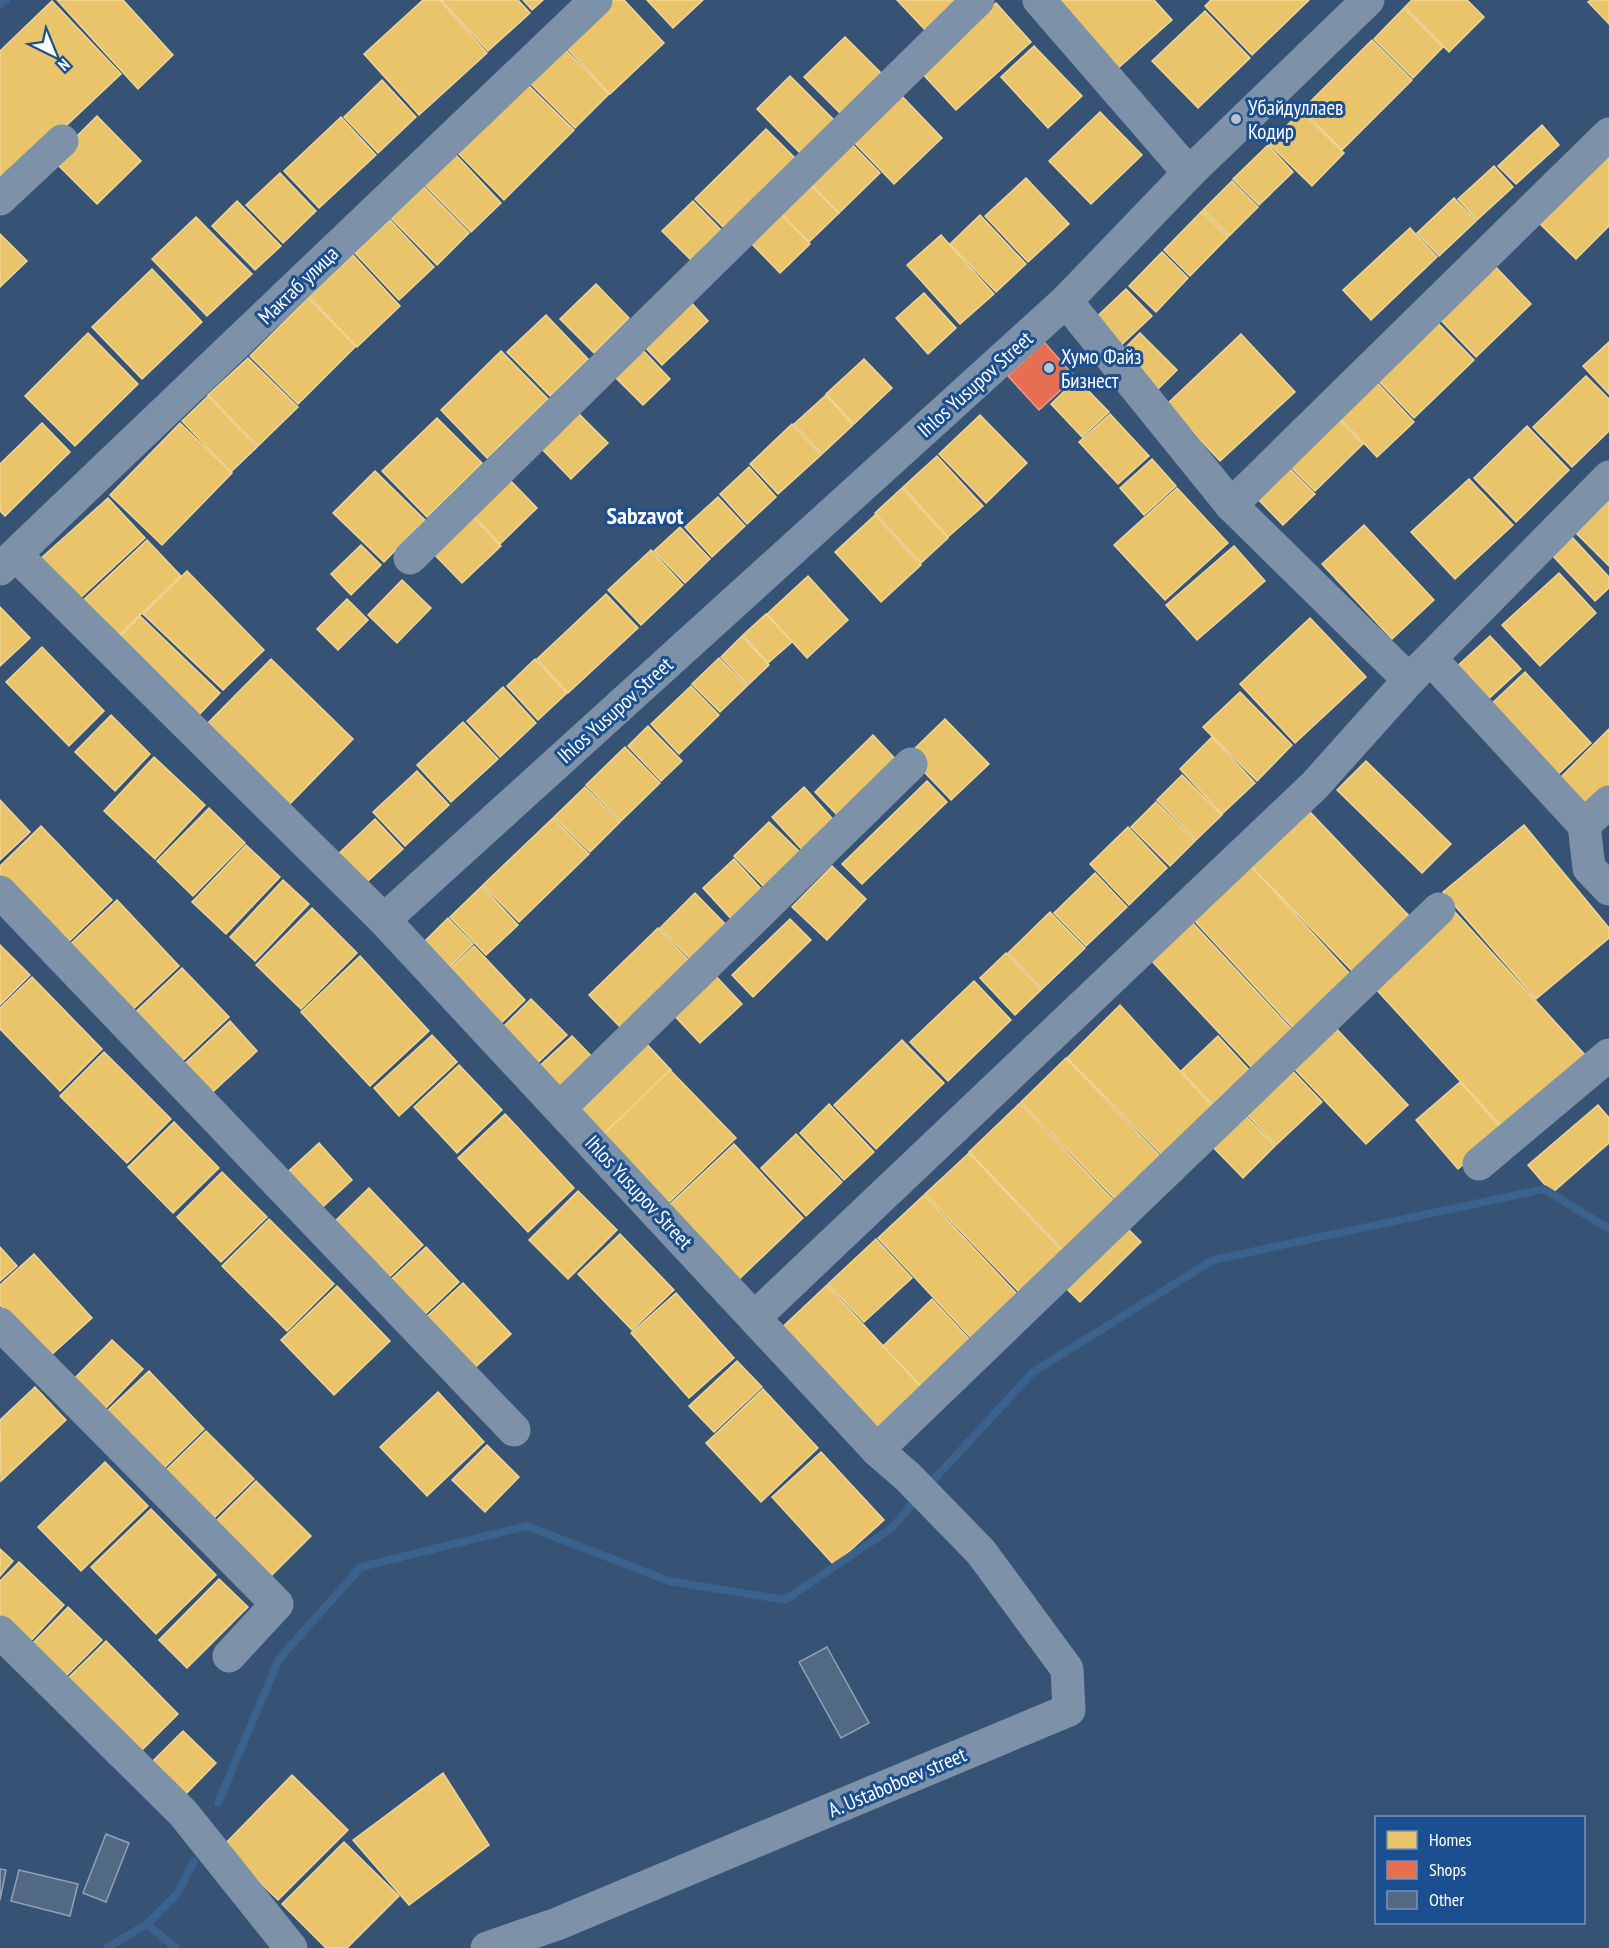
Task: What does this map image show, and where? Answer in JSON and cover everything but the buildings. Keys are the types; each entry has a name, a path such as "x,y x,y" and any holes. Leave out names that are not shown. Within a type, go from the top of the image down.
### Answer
{"street":[{"name":"Мактаб улица","path":"8,562 596,0"},
{"path":"410,558 978,0"},
{"path":"1038,0 1190,173"},
{"name":"Ihlos Yusupov Street","path":"933,1503 878,1450 384,920 1066,301 1190,173 1368,0"},
{"path":"1231,505 1609,134"},
{"path":"0,199 62,141"},
{"path":"1066,301 1231,505 1420,670 1584,825 1589,868 1609,889"},
{"path":"755,1317 1315,785 1420,670 1609,477"},
{"path":"8,562 384,920"},
{"path":"560,1108 912,764"},
{"path":"1584,825 1609,802"},
{"path":"0,892 513,1430"},
{"path":"878,1450 1439,909"},
{"path":"1479,1164 1609,1054"},
{"path":"0,1324 277,1604 230,1656"},
{"name":"A. Ustaboboev street","path":"487,1948 557,1924 1069,1710 1067,1669 981,1552 933,1503"},
{"path":"0,1632 183,1813 291,1948"}],"waterway":[{"path":"0,5 6,0"},
{"path":"928,1486 1033,1372 1213,1260 1544,1189 1609,1229"},
{"path":"218,1803 279,1659 361,1567 527,1526 669,1581 785,1600 892,1528 918,1497"},
{"path":"107,1948 147,1924 178,1893 194,1861"},
{"path":"147,1924 176,1948"}],"place":[{"name":"Убайдуллаев Кодир","path":"1236,119"},
{"name":"Хумо Файз Бизнест","path":"1049,368"}],"district":[{"name":"Sabzavot","path":"645,515"}]}
